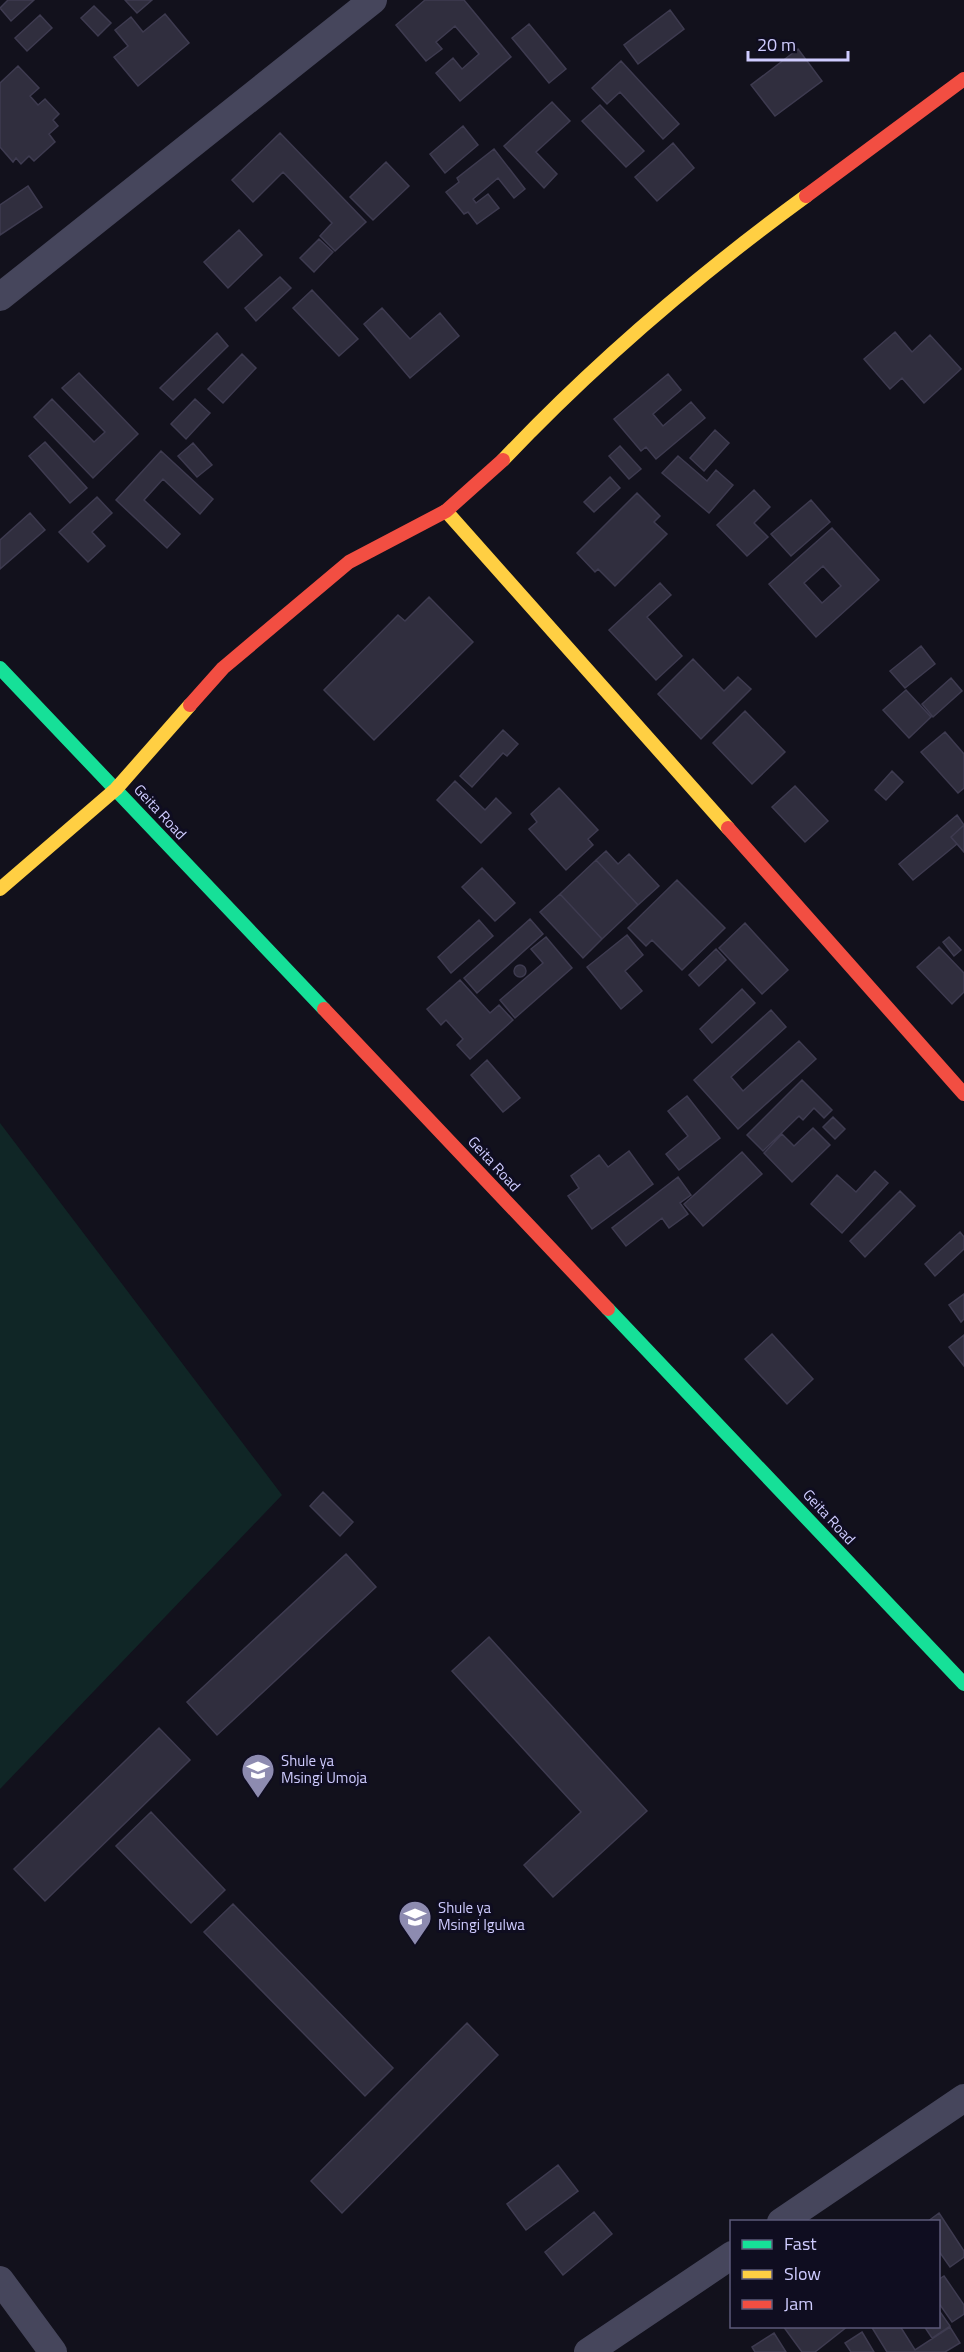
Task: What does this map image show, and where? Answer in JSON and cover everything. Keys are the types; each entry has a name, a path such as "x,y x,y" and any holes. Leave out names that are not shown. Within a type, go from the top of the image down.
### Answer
{"street":[{"path":"0,297 373,0"},
{"path":"0,889 116,789 224,668 331,577 349,562 446,510 496,467 560,400 737,246 964,80"},
{"path":"446,510 964,1094"},
{"name":"Geita Road","path":"0,668 964,1684"},
{"path":"784,2220 964,2097"},
{"path":"588,2352 730,2256"},
{"path":"0,2280 53,2352"}],"green space":[{"path":"0,1123 282,1495 0,1789"}],"building":[{"path":"8,0 34,0 11,21 0,8"},
{"path":"125,0 152,0 137,13"},
{"path":"425,0 464,0 511,57 460,101 436,73 453,58 462,69 479,54 455,26 436,42 442,49 426,61 396,25"},
{"path":"94,6 111,23 98,36 81,18"},
{"path":"670,10 684,29 638,64 624,45"},
{"path":"165,14 189,43 138,86 114,57 128,46 115,30 131,17 143,32"},
{"path":"40,15 52,28 27,51 15,38"},
{"path":"529,24 566,69 549,83 512,38"},
{"path":"798,49 822,81 775,116 751,85"},
{"path":"621,61 679,124 663,139 620,92 607,104 592,88"},
{"path":"18,66 39,88 30,96 38,105 45,99 59,114 53,120 58,126 49,134 55,142 34,161 29,156 21,164 16,158 13,162 0,147 0,83"},
{"path":"552,102 570,121 536,152 557,174 544,188 504,146"},
{"path":"600,105 644,151 626,167 582,121"},
{"path":"463,126 478,145 445,173 430,154"},
{"path":"280,133 366,222 335,251 320,236 332,223 283,172 253,202 232,180"},
{"path":"673,143 694,168 657,201 635,177"},
{"path":"494,149 525,189 514,198 498,178 473,199 476,203 488,194 499,208 477,224 468,212 464,214 446,192 459,182 457,178"},
{"path":"386,162 409,186 373,220 350,197"},
{"path":"28,186 42,207 0,235 0,205"},
{"path":"239,230 262,255 228,288 204,262"},
{"path":"319,239 333,252 314,272 300,258"},
{"path":"280,277 291,288 256,321 245,308"},
{"path":"312,290 358,339 339,356 293,308"},
{"path":"382,308 410,339 440,313 459,336 410,378 364,324"},
{"path":"895,332 912,352 930,335 961,369 924,403 902,378 890,389 864,359"},
{"path":"217,333 228,346 173,400 160,388"},
{"path":"242,354 256,368 223,403 208,389"},
{"path":"79,373 138,434 93,478 34,417 52,399 94,442 105,432 62,388"},
{"path":"668,374 681,390 653,414 663,426 691,402 705,418 656,459 646,447 641,451 614,419"},
{"path":"195,399 210,413 186,439 171,424"},
{"path":"715,430 729,443 704,471 690,458"},
{"path":"45,442 87,488 70,503 29,456"},
{"path":"193,443 212,465 197,477 178,456"},
{"path":"620,446 641,469 629,479 609,456"},
{"path":"161,451 213,499 200,514 163,479 144,500 180,534 167,548 116,500"},
{"path":"678,456 707,481 716,470 733,485 709,513 662,473"},
{"path":"610,477 620,488 594,512 584,502"},
{"path":"754,490 770,507 754,523 768,537 747,556 717,525"},
{"path":"637,493 660,516 654,522 667,534 615,586 598,569 595,572 577,553"},
{"path":"97,497 112,513 92,532 105,546 88,562 59,532"},
{"path":"811,500 830,522 791,556 771,534"},
{"path":"30,513 45,530 0,569 0,540"},
{"path":"832,528 879,580 816,637 769,584","holes":["823,566 841,586 822,603 804,583"]},
{"path":"660,583 671,595 647,617 682,656 656,680 609,630"},
{"path":"429,597 473,642 374,740 324,690 398,615 405,621"},
{"path":"921,646 935,664 905,688 890,671"},
{"path":"693,659 724,691 738,677 751,689 701,739 658,694"},
{"path":"951,678 962,691 933,717 922,704"},
{"path":"906,690 931,717 909,738 883,710"},
{"path":"745,711 785,752 752,784 713,743"},
{"path":"503,730 518,744 507,756 503,753 472,787 460,776"},
{"path":"945,732 964,754 964,788 958,793 921,752"},
{"path":"892,771 903,782 886,800 875,790"},
{"path":"455,781 485,810 496,798 511,813 481,843 437,800"},
{"path":"795,786 828,821 805,842 772,807"},
{"path":"559,788 598,830 588,839 593,845 566,870 529,829 537,822 531,814"},
{"path":"957,815 964,825 951,837 957,844 913,880 899,864"},
{"path":"964,825 964,852 951,837"},
{"path":"606,851 618,864 629,854 659,886 638,905 596,860"},
{"path":"596,860 638,905 602,939 560,894"},
{"path":"482,868 515,903 495,921 462,887"},
{"path":"677,880 725,928 682,970 652,940 646,946 628,928"},
{"path":"560,894 602,939 583,958 540,912"},
{"path":"530,919 543,934 477,993 464,978"},
{"path":"479,920 493,936 451,973 438,957"},
{"path":"745,923 788,970 762,994 719,948"},
{"path":"627,935 643,955 625,971 642,991 621,1009 587,967"},
{"path":"546,937 572,968 515,1018 500,1000 543,963 531,949"},
{"path":"949,937 961,950 954,956 943,942"},
{"path":"939,947 964,973 964,992 952,1004 917,967"},
{"path":"716,949 726,960 699,986 689,975"},
{"path":"522,965 526,971 522,977 518,977 514,969"},
{"path":"460,980 490,1013 499,1005 513,1020 470,1059 457,1045 463,1039 446,1020 441,1025 427,1009"},
{"path":"742,989 755,1003 712,1043 700,1029"},
{"path":"771,1010 786,1027 731,1077 743,1091 799,1041 816,1059 738,1129 694,1080"},
{"path":"487,1060 520,1098 503,1112 471,1075"},
{"path":"802,1080 832,1110 824,1118 814,1108 803,1120 799,1116 763,1151 747,1135"},
{"path":"687,1096 720,1138 679,1170 666,1154 688,1136 668,1111"},
{"path":"833,1117 845,1129 835,1139 823,1127"},
{"path":"813,1128 830,1145 792,1182 764,1153 782,1134 794,1146"},
{"path":"629,1151 653,1184 592,1229 568,1196 579,1188 571,1176 599,1155 608,1167"},
{"path":"742,1152 762,1174 703,1226 684,1204"},
{"path":"875,1171 888,1183 842,1233 811,1204 837,1175 856,1192"},
{"path":"678,1177 691,1195 680,1203 688,1214 669,1228 662,1218 626,1246 612,1228"},
{"path":"900,1191 915,1206 865,1257 850,1241"},
{"path":"960,1232 964,1237 964,1249 935,1276 925,1264"},
{"path":"964,1294 964,1319 961,1322 949,1305"},
{"path":"772,1334 813,1379 787,1404 745,1359"},
{"path":"964,1335 964,1366 949,1347"},
{"path":"323,1492 353,1522 340,1536 310,1506"},
{"path":"346,1554 376,1587 217,1735 187,1702"},
{"path":"489,1637 647,1811 553,1897 524,1865 581,1812 452,1671"},
{"path":"159,1728 190,1760 45,1901 14,1869"},
{"path":"151,1812 225,1890 191,1923 116,1846"},
{"path":"233,1904 393,2068 365,2096 204,1932"},
{"path":"467,2023 498,2055 342,2213 311,2181"},
{"path":"558,2165 578,2191 526,2230 507,2204"},
{"path":"594,2212 612,2234 563,2275 545,2252"},
{"path":"939,2213 964,2251 964,2257 950,2267 940,2253 940,2220 930,2220"},
{"path":"944,2276 964,2305 964,2314 952,2322 940,2305 940,2279"},
{"path":"940,2312 950,2326 932,2338 925,2328 940,2328"},
{"path":"950,2327 960,2343 945,2352 887,2352 872,2328 901,2328 915,2350"},
{"path":"784,2328 845,2328 815,2352 802,2352"},
{"path":"862,2332 874,2352 851,2352 845,2343"},
{"path":"774,2333 786,2352 755,2352 752,2347"}],"traffic: fast":[{"path":"0,668 324,1009"},
{"path":"608,1309 964,1684"}],"traffic: slow":[{"path":"503,460 574,389 648,321 806,196"},
{"path":"446,511 728,828"},
{"path":"0,889 116,789 190,705"}],"traffic: jam":[{"path":"806,196 964,79"},
{"path":"190,705 223,668 349,562 446,511 503,460"},
{"path":"728,828 964,1094"},
{"path":"324,1009 608,1309"}],"place":[{"name":"Shule ya Msingi Umoja","path":"258,1799"},
{"name":"Shule ya Msingi Igulwa","path":"415,1946"}]}
